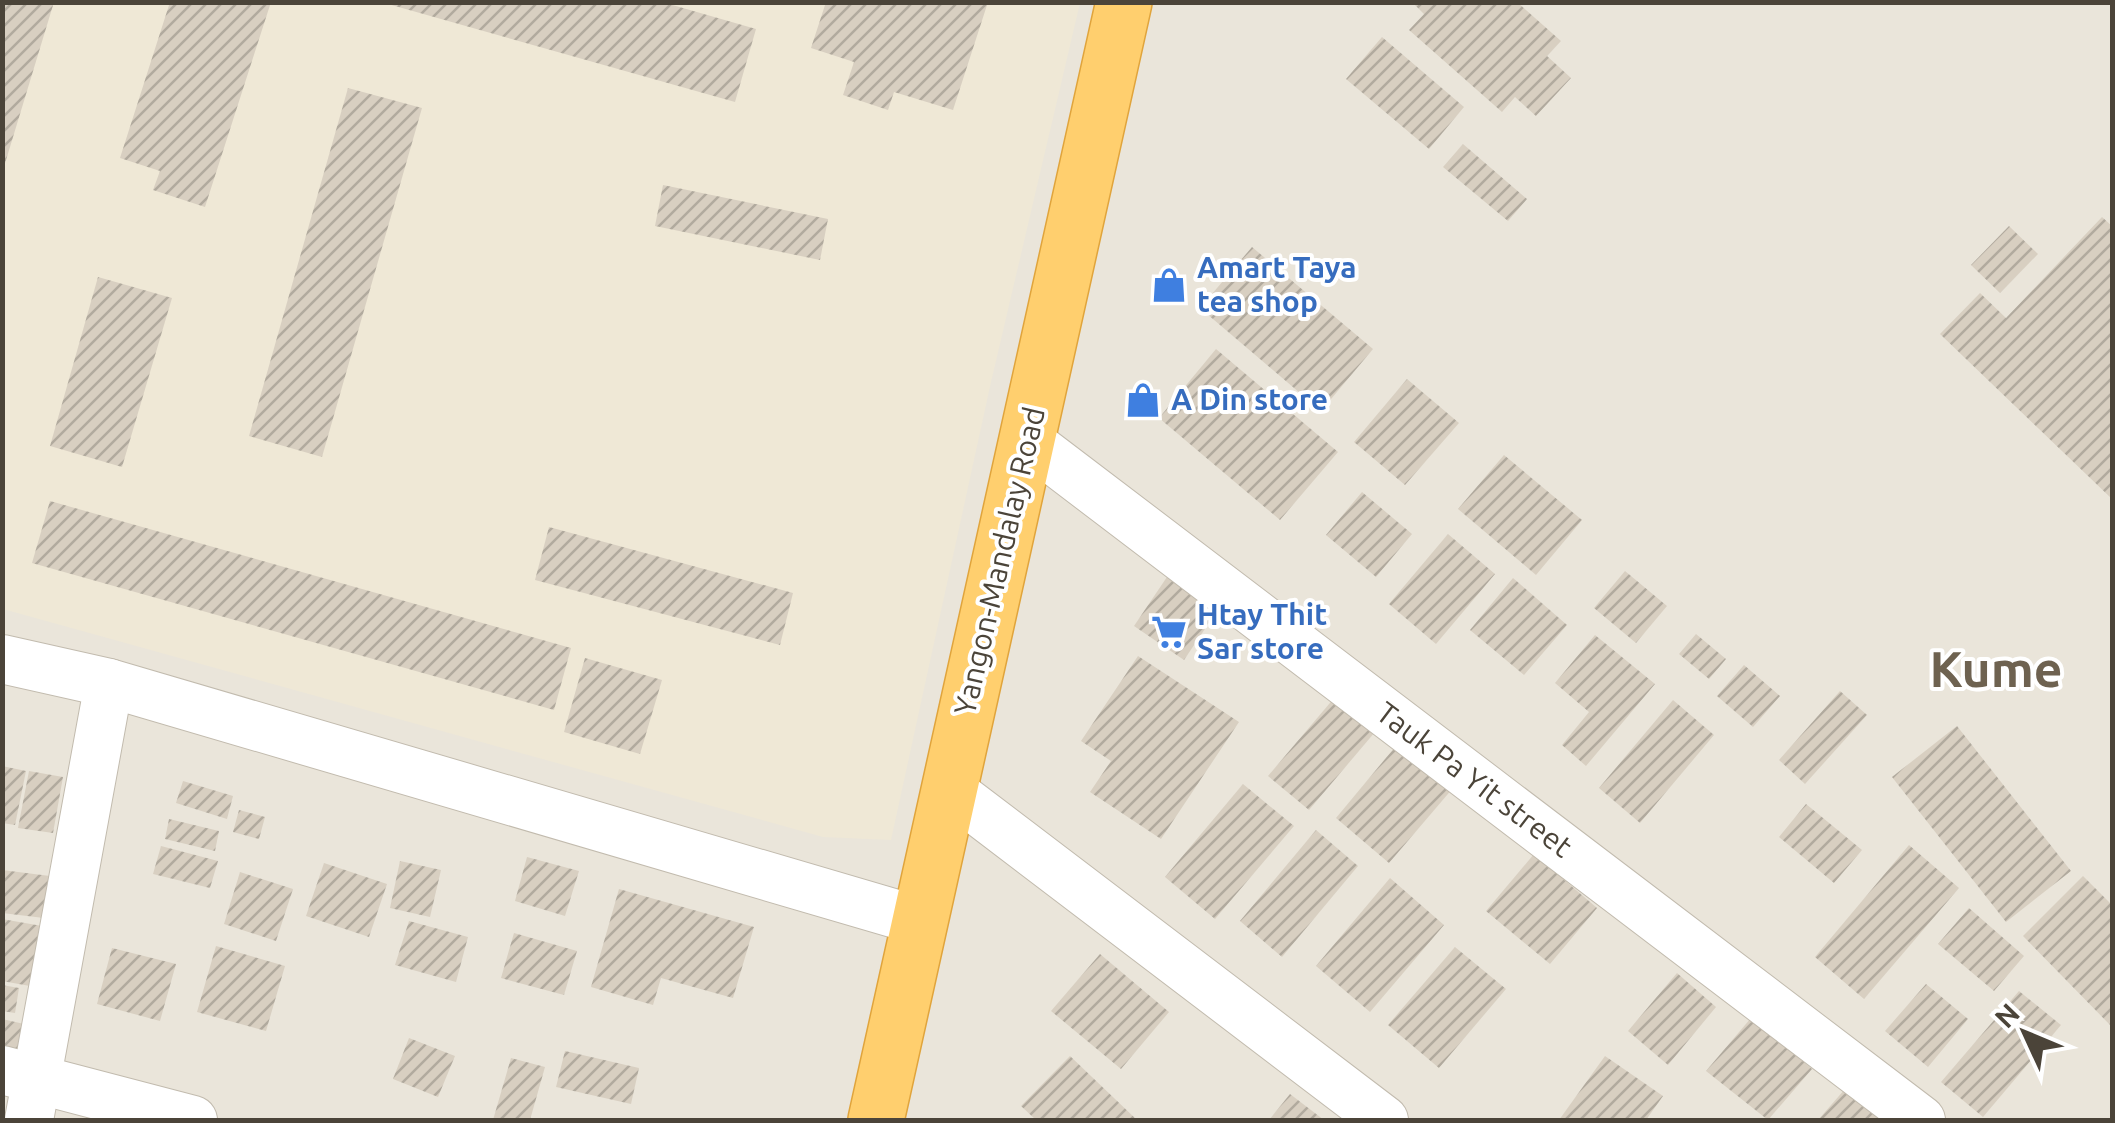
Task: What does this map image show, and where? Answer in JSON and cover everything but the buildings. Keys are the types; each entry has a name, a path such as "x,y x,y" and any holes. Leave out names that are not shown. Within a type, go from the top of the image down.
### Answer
{"highway":[{"name":"Yangon-Mandalay Road","path":"876,1120 1124,2"}],"street":[{"name":"Tauk Pa Yit street","path":"1027,440 1921,1120"},
{"path":"2,659 109,683 920,921"},
{"path":"109,683 24,1090 193,1120"},
{"path":"949,788 1384,1120"}],"shaded area":[{"path":"2,3 1080,3 991,382 891,840 823,837 3,609"},
{"name":"Kume","path":"3,3 2112,3 2112,1120 3,1120"}],"place":[{"name":"Amart Taya tea shop","path":"1169,285"},
{"name":"A Din store","path":"1143,400"},
{"name":"Htay Thit Sar store","path":"1169,632"}],"district":[{"name":"Kume","path":"1996,669"}]}
